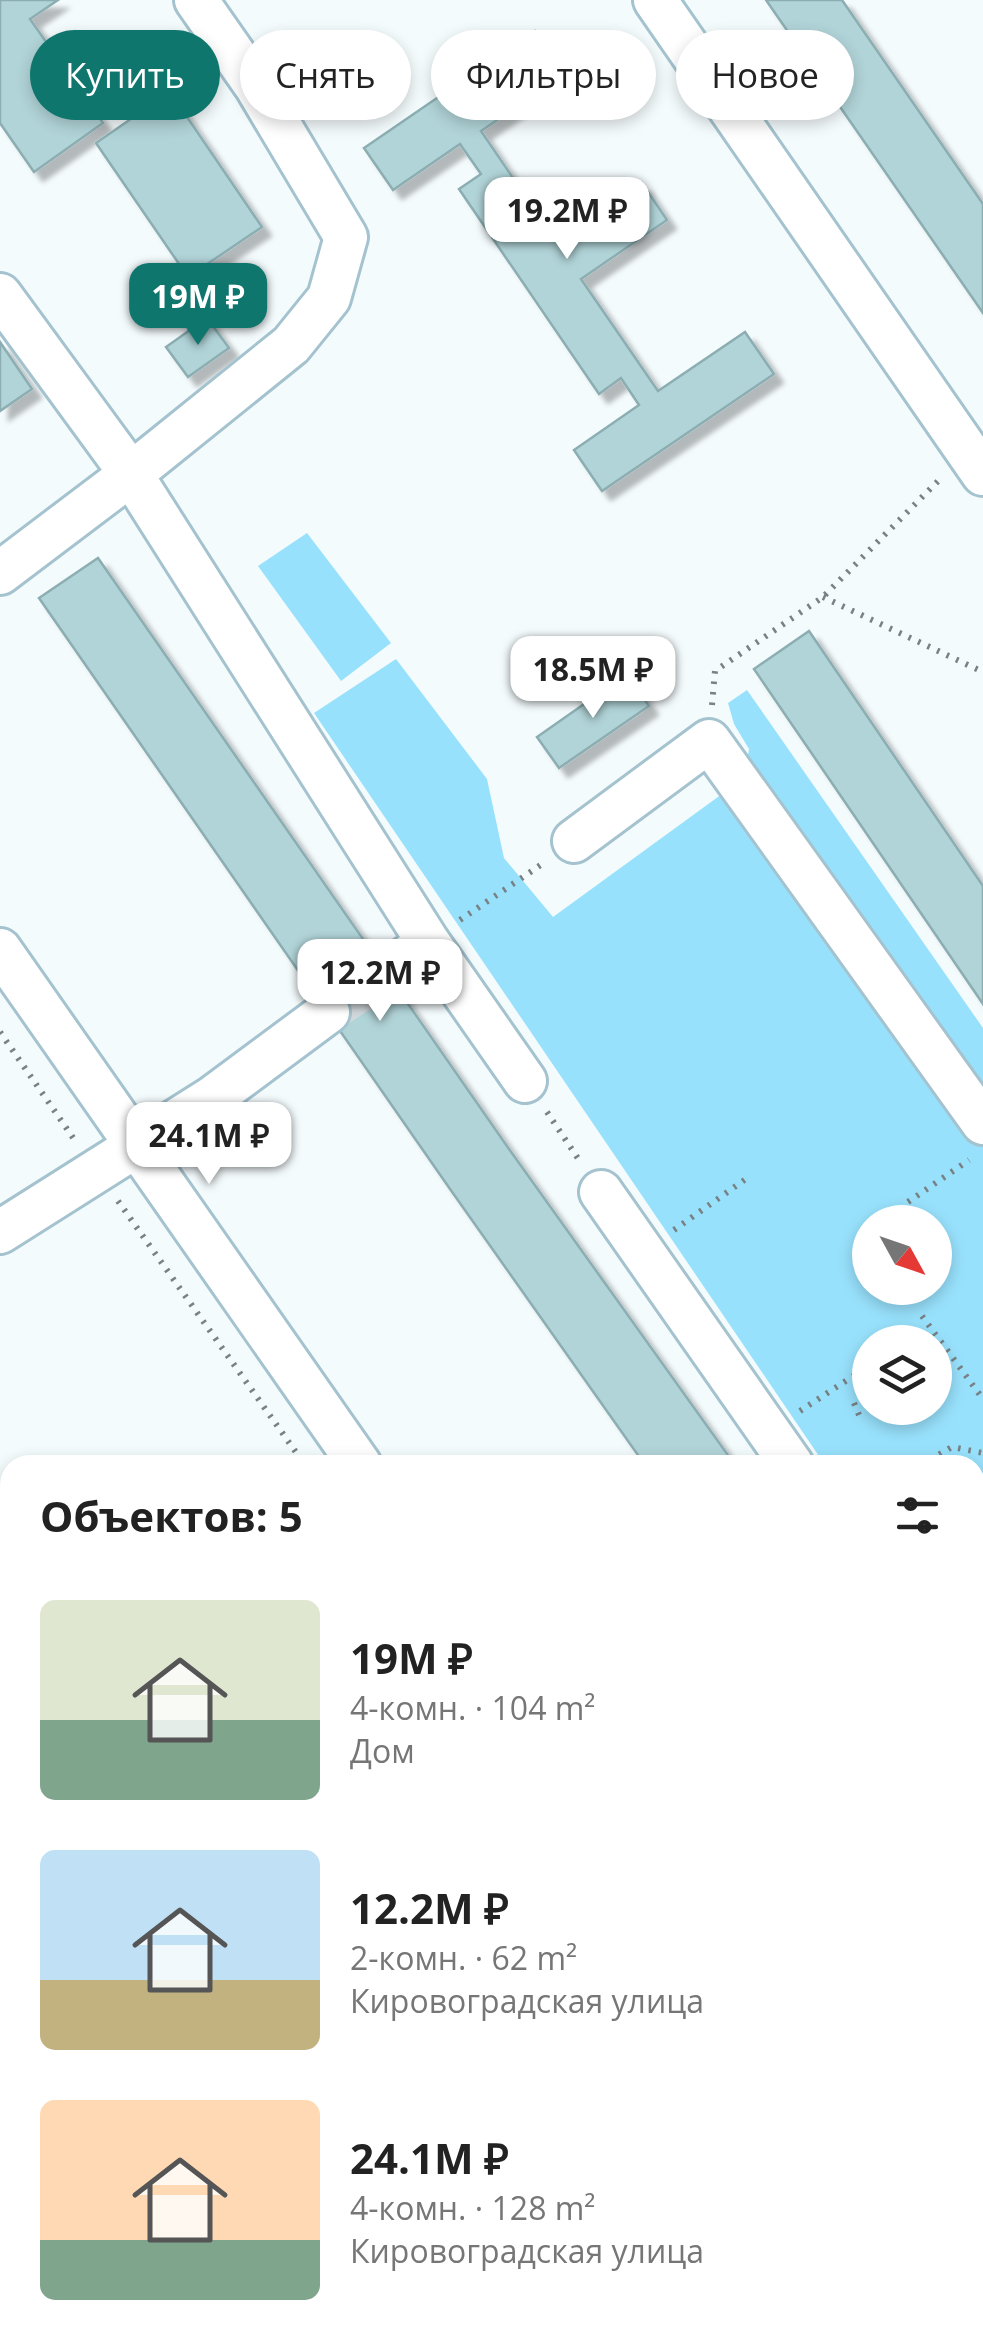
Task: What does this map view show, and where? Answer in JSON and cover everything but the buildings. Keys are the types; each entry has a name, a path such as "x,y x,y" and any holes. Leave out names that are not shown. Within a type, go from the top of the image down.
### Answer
{"street":[{"path":"0,572 131,474 291,345 329,298 346,237 256,86 196,0"},
{"path":"655,0 975,463"},
{"path":"0,296 131,474 428,942 525,1081"},
{"path":"574,841 709,741 983,1123"},
{"path":"387,973 428,942"},
{"path":"0,950 353,1455"},
{"path":"0,1232 212,1098 328,1012"},
{"path":"601,1192 780,1448"}],"path":[{"path":"709,741 715,671 824,597 975,463"},
{"path":"824,597 983,672"},
{"path":"428,942 574,841"},
{"path":"0,1032 297,1455"},
{"path":"525,1081 601,1192"},
{"path":"908,1202 983,1151"},
{"path":"643,1252 750,1176"},
{"path":"922,1316 983,1398"},
{"path":"780,1448 852,1382"},
{"path":"938,1455 952,1447 983,1453"}],"shaded area":[{"path":"307,533 391,643 341,681 258,566"},
{"path":"396,659 487,779 504,858 553,917 744,778 749,749 734,724 728,703 747,690 983,1028 983,1455 818,1455 314,713"}],"tunnel":[{"path":"328,1012 387,973"}]}
